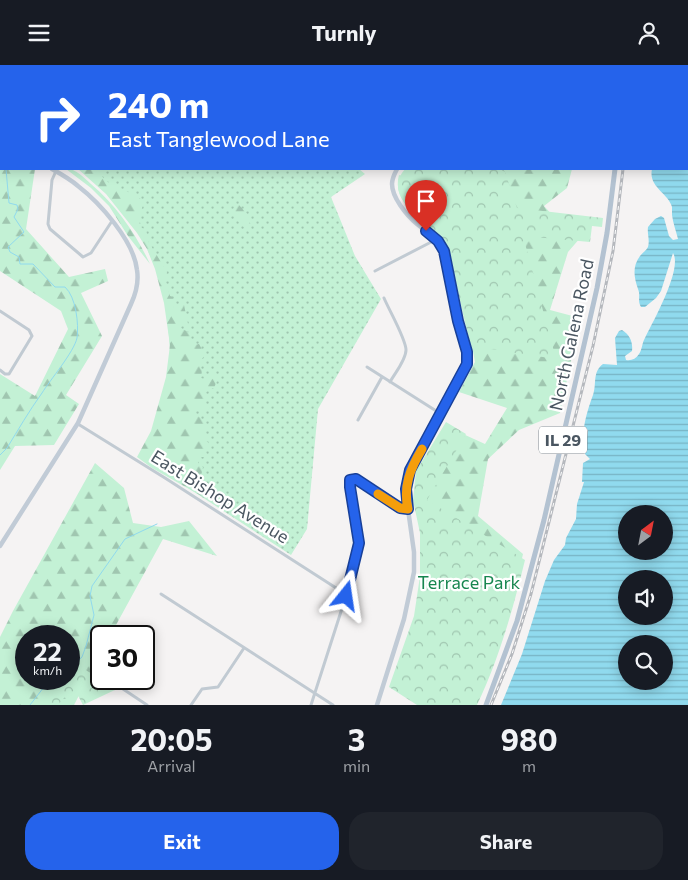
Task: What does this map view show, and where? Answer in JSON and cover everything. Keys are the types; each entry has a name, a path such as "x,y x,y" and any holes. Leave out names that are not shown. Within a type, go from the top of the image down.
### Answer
{"main road":[{"name":"North Galena Road","path":"486,705 517,621 534,561 602,265 615,170"}],"street":[{"path":"0,546 78,424 137,289 138,271 135,261 126,242 112,221 83,190 54,170 48,224 50,229 84,257 90,254 112,221"},
{"path":"377,705 403,623 412,582 415,555 406,489 410,473 461,378 468,358 458,321 445,253 436,239 412,220 400,204 392,185 397,170"},
{"path":"375,271 436,239"},
{"path":"384,298 404,340 406,351 390,381"},
{"path":"0,311 28,329 32,336 10,373 7,374 0,370"},
{"path":"367,367 441,414"},
{"path":"358,420 382,377"},
{"name":"East Bishop Avenue","path":"78,424 347,595"},
{"path":"311,705 347,595 359,543 351,479 356,479 400,508 408,509"},
{"path":"161,594 333,705"},
{"path":"191,705 203,689 218,687 244,648"},
{"path":"124,690 145,704"},
{"path":"140,705 145,704"}],"green space":[{"path":"0,170 35,170 26,229 69,277 105,269 108,281 81,293 102,336 66,395 79,404 54,445 15,446 0,470 0,374 35,396 68,329 61,311 0,271"},
{"path":"67,170 73,170 80,174 117,211 139,242 150,264 128,236 109,206 91,188"},
{"path":"79,170 98,170 106,181 139,197 144,202 139,217 141,227 146,231 147,234 145,236 167,272 165,279 170,296 173,297 174,308 184,305 188,324 179,327 190,333 190,341 194,345 199,344 205,355 201,360 203,364 200,368 202,370 201,378 204,379 209,374 215,373 218,378 214,388 204,394 204,403 210,407 208,410 199,409 195,412 202,419 206,441 209,443 205,449 207,455 200,457 198,463 203,467 201,476 195,484 202,487 208,497 205,498 152,468 137,457 151,431 166,377 170,345 164,303 155,269 147,249 137,233 106,194"},
{"path":"97,170 360,170 365,174 331,197 355,256 381,299 318,409 307,529 291,555 139,456 162,418 172,382 166,292 139,230 93,177"},
{"path":"404,170 502,170 505,172 517,208 603,218 602,227 592,226 590,242 523,236 556,359 483,348 472,350 448,248 439,236 410,210 398,190 399,180"},
{"path":"414,170 572,170 567,188 544,206 556,219 594,222 568,252 550,310 580,318 560,413 519,430 488,459 478,516 523,554 507,623 464,618 425,496 452,429 485,444 507,408 459,392 475,362 453,241 424,222 407,206 398,186 399,175 407,177"},
{"path":"239,205 249,216 251,229 249,232 236,219 233,212 233,209"},
{"name":"Terrace Park","path":"446,422 466,434 427,500 525,560 505,634 477,705 417,705 389,687 414,616 420,576 420,533 413,500 416,471"},
{"path":"95,463 124,488 133,523 161,527 189,521 217,556 163,539 116,625 90,625 90,674 74,705 0,705 0,637"},
{"path":"80,667 90,673 90,690 115,690 83,705 75,690 80,690"},
{"path":"58,690 75,690 58,705 23,705 38,704"}],"water":[{"path":"652,170 688,170 688,705 501,705 522,654 545,581 554,560 565,545 566,538 576,519 577,504 584,482 582,482 583,463 590,459 585,454 588,430 584,427 594,391 597,371 603,364 617,365 615,338 619,331 622,330 629,336 632,345 632,351 625,356 626,360 638,356 674,271 675,261 673,253 661,291 645,307 641,307 635,268 637,260 648,247 648,227 655,219 661,216 664,218 669,236 673,240 678,239 670,202 653,181"}],"waterway":[{"path":"0,455 7,448 67,358 75,344 78,332 74,304 69,291 65,287 55,287 33,264 20,264 19,257 10,252 8,247 24,232 14,217 18,209 17,205 9,203 6,170"},
{"path":"80,659 86,646 94,615 90,596 92,586 125,539 157,524"},
{"path":"30,705 42,690"}],"railway":[{"path":"491,705 512,654 531,594 593,346 613,251 623,170"}],"slow traffic":[{"path":"378,494 400,508 408,509 406,485 410,470 422,449"}],"route":[{"path":"346,596 359,543 350,480 352,478 356,479 400,508 408,509 406,489 410,470 458,384 467,364 467,352 458,321 444,251 442,245 426,231"}]}
